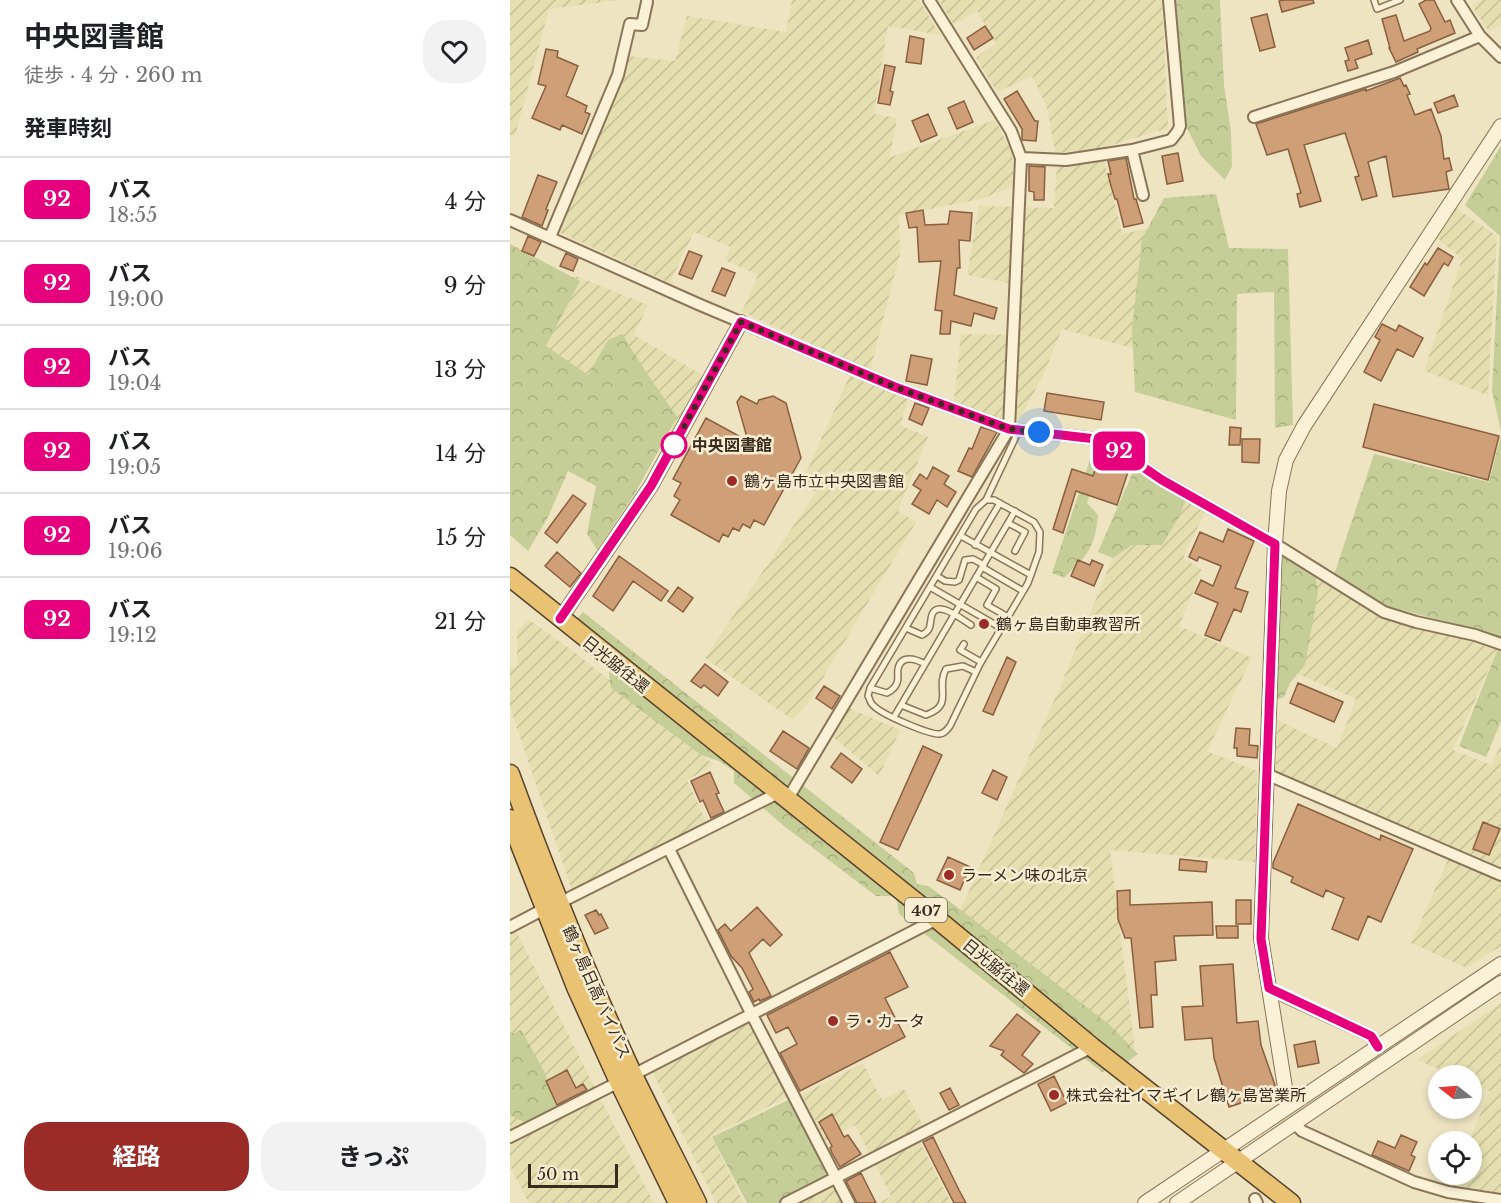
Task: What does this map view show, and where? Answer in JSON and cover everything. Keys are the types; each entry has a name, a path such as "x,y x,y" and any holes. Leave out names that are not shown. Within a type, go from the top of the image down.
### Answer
{"highway":[{"name":"407","path":"513,581 560,619"},
{"name":"日光脇往還","path":"560,619 937,919 1092,1047 1291,1203"},
{"name":"鶴ヶ島日高バイパス","path":"510,774 551,906"},
{"name":"鶴ヶ島日高バイパス","path":"510,819 551,906 678,1203"},
{"name":"鶴ヶ島日高バイパス","path":"626,1078 697,1203"}],"street":[{"path":"510,927 783,796 1014,430 1021,158 1011,131 929,0"},
{"path":"1021,158 1066,160 1132,150 1171,140 1180,126 1169,0"},
{"path":"1457,0 1480,36 1501,57"},
{"path":"550,237 618,75 630,24 642,25 647,2"},
{"path":"1254,117 1394,72 1480,36"},
{"path":"1288,1106 1261,939 1275,544 1279,491 1286,460 1304,426 1501,126"},
{"path":"1132,150 1143,195"},
{"path":"510,220 895,387 1014,430 1096,439 1111,445 1162,480 1275,544 1384,612 1416,622 1475,635 1501,644"},
{"path":"560,619 651,486 741,322"},
{"path":"1266,774 1501,875"},
{"path":"669,849 849,1203"},
{"path":"510,1137 937,919"},
{"path":"1145,1203 1501,964"},
{"path":"1176,1203 1501,983"},
{"path":"1269,988 1371,1036 1378,1047"},
{"path":"786,1203 1092,1047"},
{"path":"1294,1123 1302,1131 1414,1182 1448,1192 1501,1200"}],"lane":[{"path":"1374,0 1377,9 1400,0"},
{"path":"986,500 994,500 1034,522 1040,532 1039,552 1032,575 981,662 946,732 940,734 929,732 873,706 868,696 870,687 976,509 986,500 1014,430"},
{"path":"975,545 1000,503"},
{"path":"894,717 1015,511"},
{"path":"1008,523 1025,532 1015,550"},
{"path":"960,536 1032,575"},
{"path":"937,576 945,581 955,582 959,579 964,560 973,559 1023,591"},
{"path":"976,577 996,590 987,605 1008,617"},
{"path":"930,587 1001,628"},
{"path":"906,628 922,635 931,626 931,616 934,610 946,609 970,625"},
{"path":"964,644 960,650 981,662"},
{"path":"870,687 887,693 896,686 899,665 910,658 915,658 925,664"},
{"path":"901,705 926,715 934,712 941,706 944,696 941,686 942,676 946,669 963,666 976,672"}],"shaded area":[{"path":"510,0 619,0 549,9 515,136 510,135"},
{"path":"792,0 919,0 940,35 888,26 874,114 897,118 890,157 995,120 1012,152 1014,186 981,199 899,215 900,254 870,370 742,312 758,275 725,260 731,247 694,232 670,283 559,232 621,81 627,56 675,61 687,16 786,32"},
{"path":"939,0 1162,0 1168,128 1099,149 1055,153 1047,107 1032,76 997,92 976,58 996,43 977,11 954,25"},
{"path":"1482,0 1501,0 1501,24 1489,31 1472,6"},
{"path":"1104,159 1122,234 1151,228 1139,350 1062,329 1045,371 1022,415 1014,424 954,401 961,334 1018,335 1020,285 967,275 979,206 1054,208 1057,165"},
{"path":"1456,208 1497,236 1488,395 1424,371 1462,259 1437,238"},
{"path":"576,276 648,305 634,335 704,376 673,433 535,348"},
{"path":"850,375 909,398 900,425 928,437 898,511 916,522 808,703 793,720 705,658 816,492 801,484"},
{"path":"1145,478 1206,510 1183,558 1202,570 1179,626 1252,658 1207,751 1257,771 1255,862 1110,850 1135,1049 957,918 1060,687"},
{"path":"1284,557 1379,614 1436,633 1499,646 1453,750 1492,765 1501,743 1501,946 1467,968 1411,943 1451,853 1275,778 1277,720 1337,748 1356,699 1280,666"},
{"path":"529,620 572,650 714,765 687,780 707,823 572,890 510,708 510,667 517,666 517,631"},
{"path":"849,708 900,730 879,776 833,737"},
{"path":"516,931 654,1203 529,1203 510,1166 510,934"},
{"path":"1501,1003 1501,1203 1479,1203 1484,1192 1449,1187 1450,1185 1482,1185 1482,1131 1473,1131 1478,1119 1482,1119 1482,1110 1490,1091 1482,1087 1482,1065 1429,1065 1417,1060"},
{"path":"749,1021 787,1097 711,1136 744,1203 716,1203 652,1071"},
{"path":"863,1063 882,1100 904,1089 924,1127 915,1133 951,1203 879,1203 891,1196 855,1125 825,1140 802,1095"},
{"path":"835,1185 844,1203 799,1203"}],"green space":[{"path":"1164,0 1220,0 1224,85 1231,132 1232,166 1225,180 1201,156 1186,126 1172,108"},
{"path":"1501,146 1501,431 1492,391 1500,236 1465,205"},
{"path":"1216,194 1229,248 1288,249 1293,425 1275,428 1274,292 1237,294 1236,420 1135,392 1132,329 1142,239 1164,198"},
{"path":"510,244 580,281 546,346 588,375 608,340 622,334 677,417 634,495 597,550 587,534 596,486 568,471 548,517 528,551 510,535"},
{"path":"1501,435 1501,721 1486,757 1459,746 1499,646 1457,625 1388,606 1334,575 1374,454 1489,482"},
{"path":"1095,445 1187,497 1179,517 1162,545 1132,545 1113,558 1098,552 1132,474 1104,456 1087,503 1098,515 1095,536 1084,557 1064,578 1052,573"},
{"path":"1280,557 1300,563 1315,572 1318,593 1305,665 1290,683 1284,697 1275,700"},
{"path":"583,612 914,873 917,884 928,886 953,904 1110,1025 1138,1054 1127,1062 1102,1072 899,914 896,896 876,896 784,826 734,783 734,771 719,761 701,755 611,688 609,674 612,655 573,623"},
{"path":"521,1030 544,1071 557,1108 526,1123 510,1115 510,1035"},
{"path":"790,1099 830,1177 778,1203 747,1203 712,1137"}],"building":[{"path":"1313,0 1314,3 1282,12 1279,1"},
{"path":"1426,0 1434,0 1445,22 1450,20 1455,33 1417,49 1418,52 1396,62 1389,48 1382,19 1396,15 1404,41 1430,31 1431,28 1419,4"},
{"path":"1267,14 1275,47 1260,51 1251,18"},
{"path":"985,26 993,38 974,50 967,38"},
{"path":"910,36 924,39 921,64 906,62"},
{"path":"1368,40 1372,54 1355,60 1358,68 1348,71 1345,61 1349,60 1345,48"},
{"path":"546,49 558,51 557,57 578,66 566,96 587,106 585,112 590,114 582,134 562,125 560,130 532,118 546,86 538,84"},
{"path":"885,65 895,67 890,91 893,92 890,105 878,103"},
{"path":"1400,78 1410,94 1407,95 1415,115 1431,109 1441,136 1444,159 1449,158 1452,170 1446,172 1449,189 1393,197 1386,156 1368,162 1377,196 1362,200 1355,177 1359,176 1345,133 1304,145 1321,201 1300,207 1297,194 1301,193 1288,149 1267,155 1256,124 1366,89 1366,91"},
{"path":"1017,91 1035,121 1038,121 1036,141 1022,140 1022,129 1004,99"},
{"path":"1454,95 1458,106 1438,113 1434,103"},
{"path":"964,101 973,122 957,129 948,108"},
{"path":"928,114 937,135 921,142 912,121"},
{"path":"1178,153 1183,181 1167,184 1162,156"},
{"path":"1126,158 1134,199 1136,199 1143,223 1124,227 1108,174 1111,174 1108,161"},
{"path":"1029,166 1045,167 1044,200 1034,200 1034,192 1029,191"},
{"path":"538,175 557,182 542,226 522,217"},
{"path":"923,210 925,225 948,224 950,211 972,213 970,241 959,240 960,268 957,268 954,295 997,308 994,319 974,313 971,326 951,321 950,334 940,334 942,311 935,310 941,261 919,262 917,227 909,228 906,213"},
{"path":"528,236 541,242 534,256 522,251"},
{"path":"1438,248 1453,257 1448,266 1444,263 1424,296 1410,287 1425,263 1427,265"},
{"path":"689,251 702,256 692,279 679,274"},
{"path":"566,253 578,259 573,271 560,266"},
{"path":"722,268 735,273 725,296 712,291"},
{"path":"1382,324 1396,331 1399,325 1423,338 1413,357 1397,349 1381,381 1364,372 1380,340 1375,337"},
{"path":"911,355 932,359 927,385 906,381"},
{"path":"1047,393 1104,402 1101,420 1044,411"},
{"path":"741,396 757,404 759,400 773,396 786,403 801,458 764,525 754,520 750,528 743,524 739,531 733,528 728,537 723,534 719,542 671,515 680,500 674,496 681,483 673,479 706,418 748,441 737,402"},
{"path":"915,403 929,408 922,425 909,419"},
{"path":"1374,404 1499,436 1488,480 1363,447"},
{"path":"981,427 997,432 972,477 958,471 969,448 972,449"},
{"path":"1230,427 1241,428 1240,445 1229,445"},
{"path":"1242,439 1260,439 1259,463 1242,462"},
{"path":"1099,459 1129,469 1117,505 1076,491 1063,533 1053,529 1072,469 1093,476"},
{"path":"933,467 949,476 944,484 956,492 947,507 937,500 929,514 912,504 921,490 913,485 920,474 927,479"},
{"path":"573,495 586,504 557,543 545,533"},
{"path":"1228,529 1254,541 1235,588 1248,592 1241,612 1234,609 1220,641 1205,635 1218,603 1195,593 1201,580 1213,586 1221,566 1199,557 1197,561 1189,557 1200,532 1223,542"},
{"path":"557,552 581,573 570,587 545,566"},
{"path":"619,556 668,591 661,601 633,581 613,611 593,596"},
{"path":"1078,560 1090,565 1092,560 1103,565 1094,586 1071,576"},
{"path":"678,587 693,598 683,612 668,601"},
{"path":"1007,657 1016,662 993,715 983,711"},
{"path":"705,664 728,682 718,696 704,685 701,688 691,681"},
{"path":"1298,683 1343,702 1334,722 1290,703"},
{"path":"824,686 840,696 832,709 816,698"},
{"path":"1236,728 1250,729 1249,745 1258,746 1257,758 1237,756 1237,748 1234,748"},
{"path":"783,731 809,748 797,769 770,751"},
{"path":"923,746 942,755 898,850 880,842"},
{"path":"841,753 862,769 852,783 831,767"},
{"path":"993,770 1007,777 997,800 982,793"},
{"path":"710,772 724,812 711,818 703,800 700,802 691,781"},
{"path":"1298,804 1380,840 1381,835 1413,849 1381,922 1368,916 1358,940 1332,929 1344,898 1326,890 1323,897 1291,882 1293,877 1273,868 1273,863"},
{"path":"1483,822 1500,829 1489,855 1473,849"},
{"path":"948,857 970,867 960,890 937,880"},
{"path":"1180,859 1207,862 1206,872 1179,870"},
{"path":"1130,890 1130,905 1212,902 1213,935 1174,936 1176,960 1155,962 1157,995 1151,995 1153,1027 1140,1028 1131,938 1125,938 1118,919 1117,891"},
{"path":"1236,900 1251,900 1251,924 1236,924"},
{"path":"757,907 782,935 770,946 763,939 749,953 771,996 754,1002 749,992 753,989 742,968 731,956 718,930 725,924 731,931"},
{"path":"596,910 599,915 601,914 608,928 595,934 585,915"},
{"path":"1216,926 1238,926 1238,938 1217,938"},
{"name":"ラ・カータ","path":"890,952 908,987 885,998 905,1037 800,1091 780,1053 797,1044 788,1027 776,1033 767,1015"},
{"path":"1233,964 1237,1023 1258,1021 1261,1045 1277,1091 1229,1107 1214,1058 1212,1038 1185,1040 1182,1007 1203,1006 1200,966"},
{"path":"1017,1014 1040,1032 1022,1055 1033,1064 1024,1073 1001,1055 1004,1051 990,1046"},
{"path":"1315,1041 1319,1063 1298,1067 1294,1045"},
{"path":"567,1070 576,1088 583,1084 587,1090 557,1105 546,1081"},
{"path":"1054,1076 1067,1103 1051,1111 1038,1084"},
{"path":"950,1088 959,1105 949,1110 940,1093"},
{"path":"832,1114 844,1137 848,1135 861,1154 840,1167 819,1122"},
{"path":"1401,1135 1417,1142 1411,1155 1415,1157 1409,1171 1372,1155 1378,1141 1395,1148"},
{"path":"933,1137 966,1203 954,1203 923,1142"},
{"path":"861,1173 876,1203 857,1203 846,1181"}],"bus line":[{"name":"92","path":"560,619 641,503 741,322 895,387 1009,429 1096,439 1111,445 1162,480 1275,544 1261,939 1269,988 1371,1036 1378,1047"}],"place":[{"name":"中央図書館","path":"674,445"},
{"name":"鶴ヶ島市立中央図書館","path":"732,481"},
{"name":"鶴ヶ島自動車教習所","path":"984,624"},
{"name":"ラーメン味の北京","path":"949,875"},
{"name":"ラ・カータ","path":"833,1021"},
{"name":"株式会社イマギイレ鶴ヶ島営業所","path":"1054,1095"}],"route":[{"path":"674,445 741,322 895,387 1009,429 1039,432"}]}
